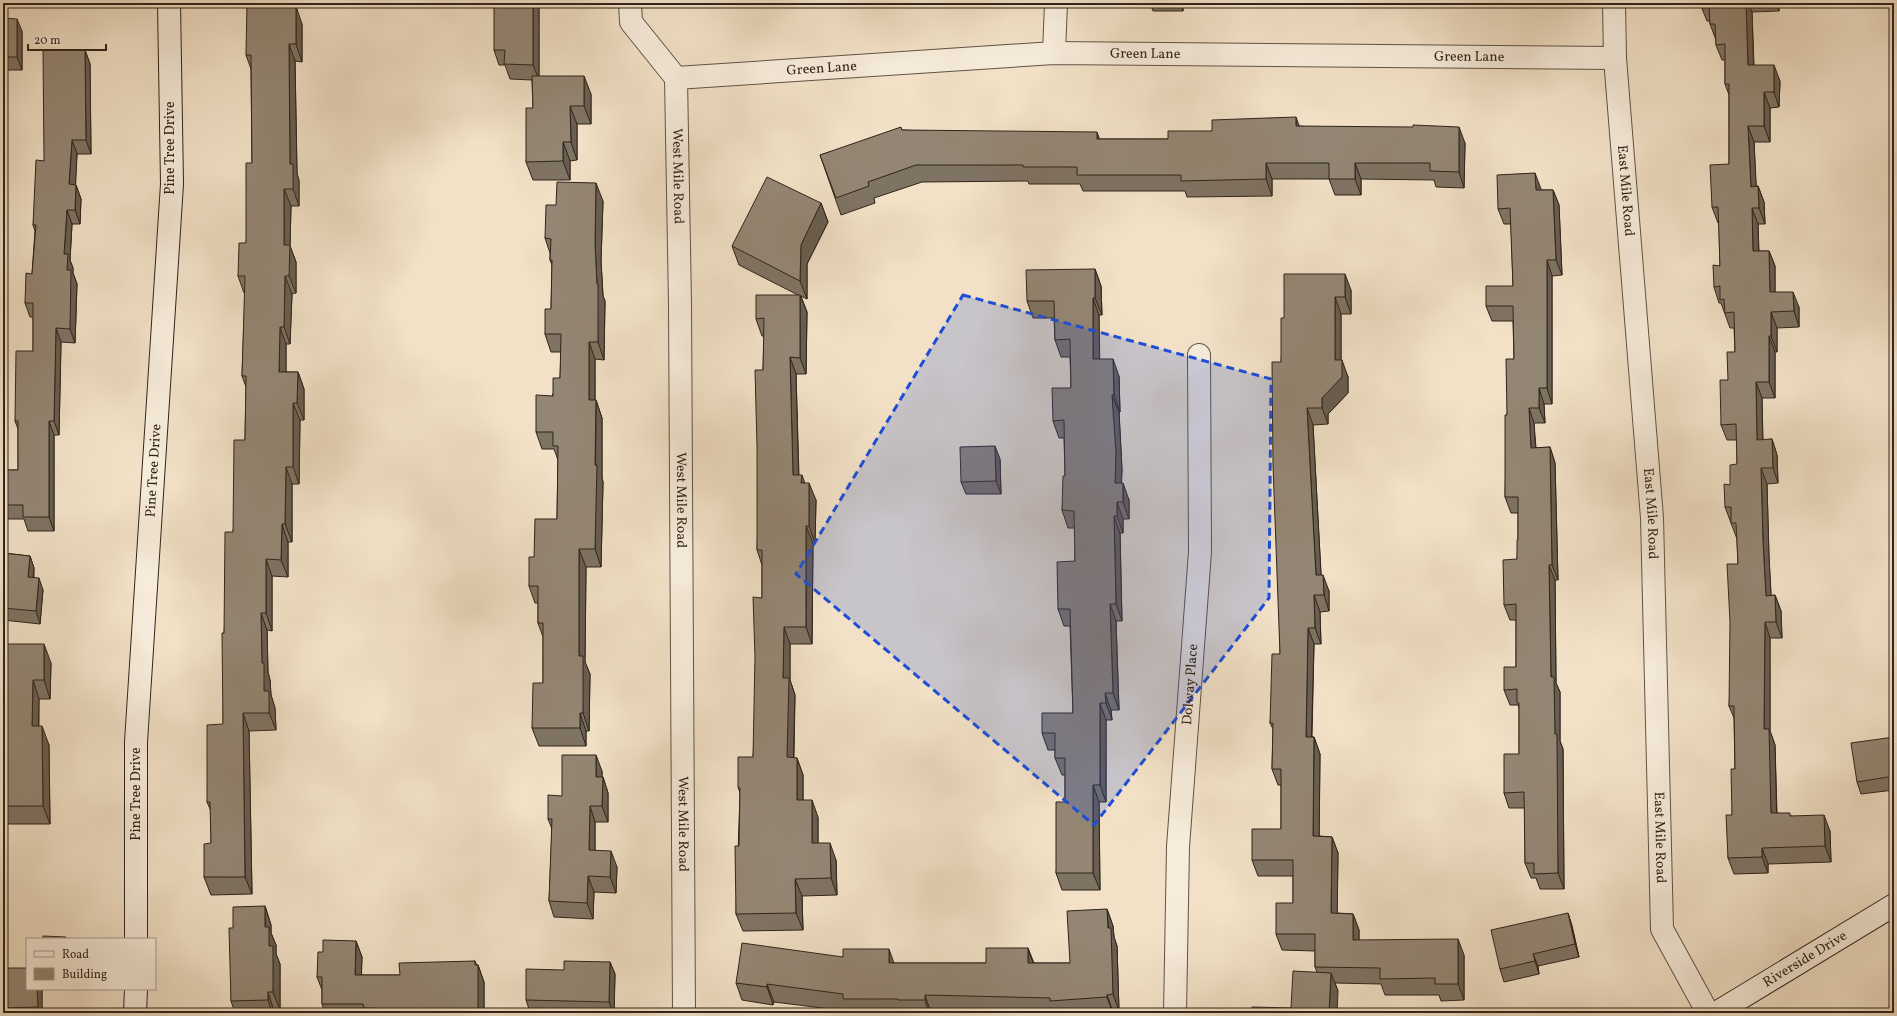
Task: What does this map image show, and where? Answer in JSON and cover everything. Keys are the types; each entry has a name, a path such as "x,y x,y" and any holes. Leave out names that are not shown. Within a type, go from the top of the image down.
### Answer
{"street":[{"name":"Pine Tree Drive","path":"136,938 136,742 172,184 169,3"},
{"path":"630,3 631,22 676,78"},
{"path":"1054,53 1056,3"},
{"name":"East Mile Road","path":"1614,3 1615,58 1652,518 1662,929 1708,1013"},
{"name":"Green Lane","path":"676,78 1054,53 1615,58"},
{"name":"West Mile Road","path":"676,78 680,312 684,1013"},
{"name":"Dolway Place","path":"1174,1013 1178,847 1200,552 1198,355"},
{"name":"Riverside Drive","path":"1716,1013 1894,905"},
{"path":"136,990 136,1013"}],"highlighted area":[{"path":"963,295 1271,379 1269,598 1094,825 796,574"}],"building":[{"path":"247,3 282,3 282,7 296,6 296,44 289,44 290,164 293,164 293,189 284,189 284,245 290,245 289,276 285,276 284,327 280,327 279,372 298,372 297,403 293,403 293,467 286,467 285,524 282,524 281,560 266,559 266,613 261,613 264,691 269,691 269,713 243,713 245,877 204,877 204,844 211,843 210,802 207,802 207,725 223,724 222,633 224,633 225,532 233,532 234,440 245,440 246,376 242,376 245,276 238,276 239,243 246,243 246,163 252,163 251,55 246,55"},
{"path":"494,3 533,3 533,65 504,64 505,50 494,50"},
{"path":"1701,3 1746,3 1748,65 1774,65 1774,92 1764,92 1764,126 1748,126 1751,187 1758,186 1759,208 1752,208 1753,251 1769,251 1770,292 1793,292 1794,311 1771,312 1771,336 1769,336 1769,382 1756,382 1757,440 1772,439 1773,468 1761,468 1766,596 1775,595 1776,622 1765,622 1764,729 1769,729 1771,813 1790,813 1790,816 1824,815 1825,846 1762,848 1762,857 1728,858 1726,815 1732,815 1731,769 1735,769 1734,706 1729,706 1730,622 1727,564 1738,564 1736,523 1731,523 1731,507 1725,507 1724,484 1730,485 1730,465 1737,464 1736,424 1721,425 1720,380 1728,380 1727,352 1735,352 1734,312 1725,313 1724,299 1720,300 1720,286 1714,287 1713,265 1720,266 1718,207 1712,207 1710,165 1729,164 1729,84 1725,84 1725,44 1716,45 1715,24 1710,24 1709,5 1701,6"},
{"path":"3,18 17,19 17,57 3,57"},
{"path":"43,50 85,50 86,140 72,140 69,184 76,185 75,210 67,210 64,254 68,254 67,270 71,270 70,329 56,328 54,421 49,421 49,517 23,517 23,505 3,505 3,470 18,470 18,421 15,421 16,351 33,351 33,303 25,303 26,273 32,274 36,225 33,225 36,160 44,161"},
{"path":"532,76 584,76 584,106 570,106 571,142 563,142 563,161 526,162 526,108 533,108"},
{"path":"1296,117 1296,126 1413,127 1413,125 1459,127 1459,172 1430,171 1430,163 1355,163 1355,179 1329,179 1329,163 1266,163 1266,179 1181,181 1181,175 1077,175 1077,167 1023,167 1023,165 916,165 868,182 869,186 836,198 820,155 901,127 902,130 1097,132 1097,139 1168,139 1168,131 1212,131 1212,120"},
{"path":"1535,173 1536,190 1553,190 1556,260 1547,260 1547,388 1539,388 1539,408 1529,408 1531,448 1550,447 1552,565 1549,565 1551,677 1554,677 1555,734 1557,734 1558,873 1534,874 1534,863 1525,863 1524,792 1504,793 1504,754 1519,754 1519,703 1517,703 1517,689 1504,690 1504,667 1516,667 1516,604 1504,605 1503,560 1517,559 1518,540 1518,497 1505,497 1505,415 1507,415 1506,359 1514,359 1513,306 1486,306 1486,286 1513,286 1510,208 1498,209 1497,175"},
{"path":"767,177 821,203 801,245 800,281 732,246"},
{"path":"557,182 596,183 595,243 598,284 598,342 589,342 589,400 596,400 595,465 597,465 595,549 579,549 579,656 583,656 583,713 580,713 580,728 532,728 533,683 543,683 543,623 538,623 538,586 529,586 529,557 534,557 535,519 557,519 558,446 553,446 553,432 536,432 536,395 553,396 553,378 560,378 561,334 545,334 545,309 551,309 552,260 550,260 551,239 545,238 546,205 556,205"},
{"path":"1095,269 1095,298 1093,298 1093,359 1113,359 1114,395 1112,395 1116,453 1115,483 1123,483 1123,502 1117,502 1117,516 1114,516 1116,604 1110,604 1113,693 1105,693 1106,703 1100,703 1100,785 1093,785 1093,873 1056,873 1056,802 1065,802 1065,758 1055,758 1055,733 1042,733 1042,713 1073,713 1070,609 1058,609 1057,562 1075,561 1074,511 1062,510 1063,476 1065,476 1064,420 1053,421 1052,388 1071,388 1070,339 1055,340 1054,301 1027,301 1026,270"},
{"path":"1284,274 1345,274 1345,297 1335,297 1335,360 1342,360 1342,377 1322,398 1322,408 1307,408 1316,575 1323,575 1324,595 1314,595 1315,628 1308,628 1306,737 1314,737 1313,836 1332,837 1331,913 1353,914 1353,940 1458,939 1458,984 1435,984 1435,978 1380,979 1380,968 1315,967 1315,934 1276,934 1276,903 1293,903 1293,860 1252,860 1252,829 1281,829 1281,769 1272,769 1273,723 1270,723 1272,654 1280,654 1273,465 1272,362 1281,362 1281,318 1284,318"},
{"path":"756,295 800,295 800,358 790,357 793,475 802,475 801,483 809,483 809,526 806,526 806,627 784,627 783,678 789,678 787,757 797,758 797,800 812,800 812,843 830,843 831,878 795,879 796,913 736,914 735,846 739,846 740,788 738,787 738,757 753,757 755,656 753,597 762,598 762,550 757,550 755,370 763,370 764,318 756,319"},
{"path":"995,446 996,481 961,482 960,447"},
{"path":"3,553 30,556 28,577 39,578 36,611 3,608"},
{"path":"3,644 44,644 44,680 33,680 32,726 42,726 43,806 3,806"},
{"path":"1894,737 1894,776 1857,782 1851,743"},
{"path":"562,755 596,755 596,777 603,777 602,806 590,806 589,850 611,851 610,877 588,876 587,903 549,901 552,819 548,819 548,795 562,796"},
{"path":"265,906 265,927 269,927 269,946 273,946 273,992 268,992 268,1000 231,1001 229,928 233,928 233,907"},
{"path":"1107,909 1108,928 1111,928 1113,994 1107,995 1107,997 1050,1001 1050,998 925,995 925,1000 843,999 843,994 767,984 767,987 736,983 742,943 843,957 843,949 889,949 889,963 986,963 986,948 1028,948 1028,963 1070,963 1067,911"},
{"path":"1568,913 1575,944 1533,954 1535,961 1500,969 1491,930"},
{"path":"43,936 66,937 66,938 43,938"},
{"path":"323,940 356,941 355,975 400,975 399,963 475,961 475,965 478,965 478,1013 401,1013 401,1009 364,1008 363,1004 322,1004 322,977 317,977 318,952 323,952"},
{"path":"564,961 610,962 609,1002 526,1000 526,969 564,970"},
{"path":"3,968 26,968 26,990 37,990 38,1007 3,1008"},
{"path":"1293,971 1331,973 1329,1013 1252,1013 1252,1007 1291,1008"}]}
